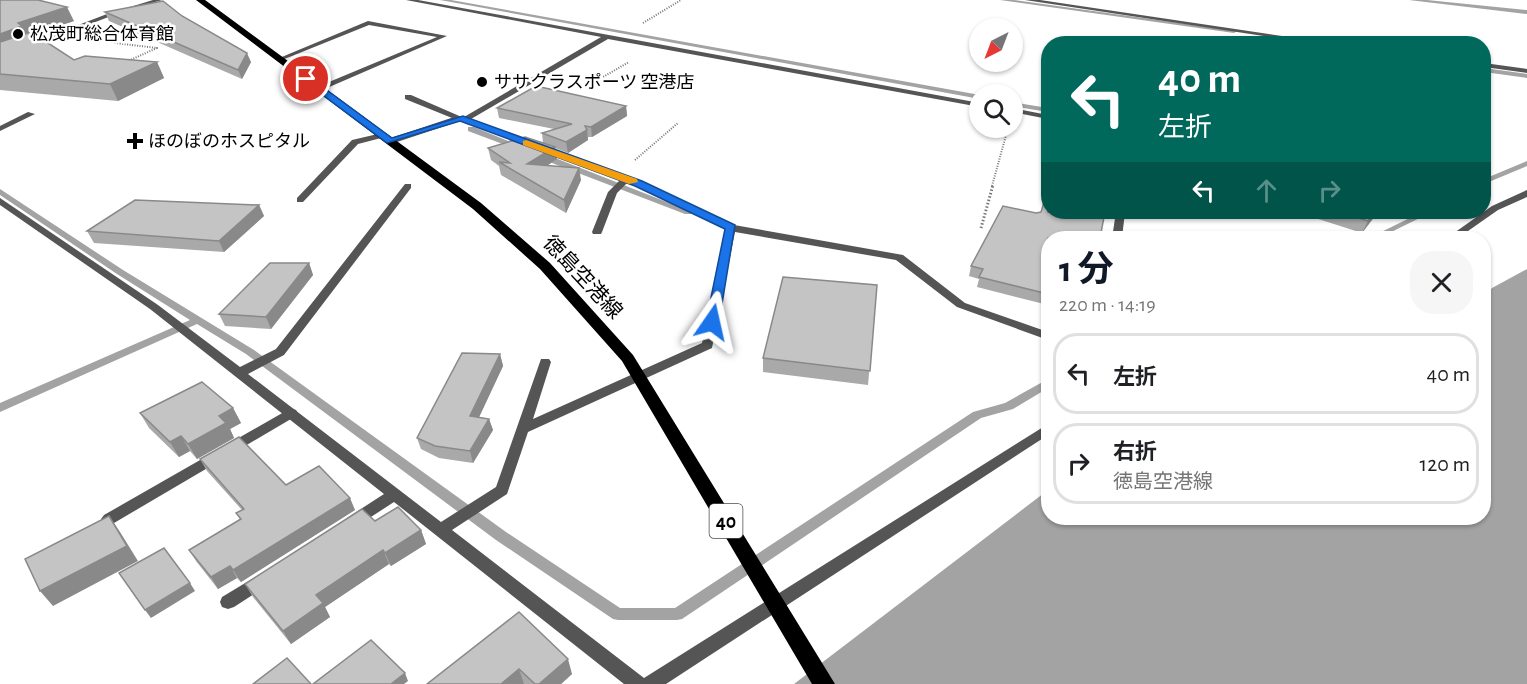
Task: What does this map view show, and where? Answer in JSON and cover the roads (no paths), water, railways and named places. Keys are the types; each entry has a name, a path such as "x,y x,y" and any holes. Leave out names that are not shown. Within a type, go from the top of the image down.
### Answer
{"main road":[{"name":"徳島空港線","path":"200,0 477,206 545,266 628,358 824,684"}],"street":[{"path":"0,57 159,0"},
{"path":"409,0 969,103"},
{"path":"1028,0 1278,36"},
{"path":"280,59 368,23 444,36 320,89"},
{"path":"391,141 462,119 608,36"},
{"path":"1491,66 1527,70"},
{"path":"408,97 626,179 731,228 899,257 961,305 1041,334"},
{"path":"1023,112 1041,116"},
{"path":"0,129 31,114"},
{"path":"300,200 355,142 382,135"},
{"path":"597,232 613,192 626,179"},
{"path":"239,373 280,352 408,186"},
{"path":"1491,209 1527,193"},
{"path":"0,201 154,307 638,684"},
{"path":"1461,231 1476,219"},
{"path":"522,429 708,345 731,228"},
{"path":"441,530 502,490 544,362"},
{"path":"110,519 291,413"},
{"path":"650,684 1041,433"},
{"path":"336,532 395,494"},
{"path":"228,602 277,570"}],"waterway":[{"path":"443,0 969,95"},
{"path":"1003,0 1234,31"},
{"path":"1412,0 1527,12"},
{"path":"1491,71 1527,76"},
{"path":"1023,106 1041,109"},
{"path":"471,129 519,147"},
{"path":"542,156 688,212"},
{"path":"1491,179 1527,163"},
{"path":"0,191 120,272 198,320"},
{"path":"1388,231 1413,219"},
{"path":"0,408 198,320"},
{"path":"198,320 250,352 501,536 618,614 677,614 977,415 1009,406 1041,387"}],"place":[{"name":"松茂町総合体育館","path":"18,34"},
{"name":"ササクラスポーツ 空港店","path":"482,82"},
{"name":"ほのぼのホスピタル","path":"135,141"}]}
